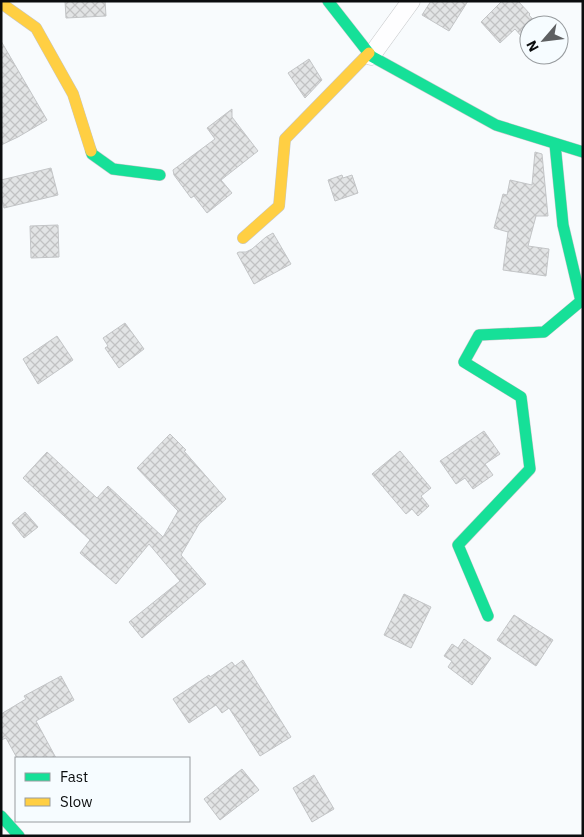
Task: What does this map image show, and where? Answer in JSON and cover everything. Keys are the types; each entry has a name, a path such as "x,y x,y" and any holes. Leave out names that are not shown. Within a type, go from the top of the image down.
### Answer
{"street":[{"path":"328,1 370,55 496,125 583,152"},
{"path":"243,238 279,206 285,139 370,55 412,1"},
{"path":"1,3 36,28 73,94 92,154 113,169 160,176"},
{"path":"488,616 458,546 530,469 521,397 464,362 479,335 544,332 582,303 564,225 556,144"},
{"path":"1,816 19,836"}],"building":[{"path":"65,1 105,1 106,16 66,18"},
{"path":"431,1 468,1 449,31 422,15"},
{"path":"502,1 518,1 530,14 519,15 519,34 515,29 500,43 481,22"},
{"path":"1,41 47,120 1,145"},
{"path":"309,59 322,80 305,98 288,73"},
{"path":"232,109 232,117 258,151 221,180 232,193 207,213 194,196 191,198 174,175 173,170 215,139 207,128"},
{"path":"535,152 542,154 548,216 536,216 528,246 549,249 546,276 503,270 508,232 494,228 503,194 507,195 510,180 532,185"},
{"path":"51,168 58,195 4,208 1,196 1,180"},
{"path":"342,175 343,178 352,175 358,193 335,201 328,180"},
{"path":"58,225 59,257 31,258 30,226"},
{"path":"273,233 291,264 254,284 237,253 252,249"},
{"path":"125,323 144,349 119,368 105,348 108,346 103,338"},
{"path":"57,336 73,360 38,384 23,359"},
{"path":"484,431 500,454 485,464 493,475 473,489 465,478 456,484 440,461"},
{"path":"170,434 186,450 184,451 226,499 199,524 181,555 206,584 142,638 129,622 180,581 149,544 116,584 80,553 90,540 23,478 47,452 97,498 108,486 163,537 178,511 137,468"},
{"path":"400,451 431,488 421,496 429,506 418,516 412,509 406,514 372,474"},
{"path":"25,512 38,527 24,538 12,523"},
{"path":"404,594 431,607 411,648 384,635"},
{"path":"514,615 553,640 536,666 497,640"},
{"path":"464,639 491,658 472,685 448,667 452,661 444,656 452,644 458,648"},
{"path":"243,660 291,737 260,756 229,708 222,713 216,705 189,723 173,699 232,662 235,666"},
{"path":"61,676 74,700 36,721 55,757 16,757 6,738 1,740 1,714 26,699 24,696"},
{"path":"242,769 259,790 220,820 204,799"},
{"path":"314,775 334,809 312,822 293,788"}],"traffic: fast":[{"path":"328,1 371,56 496,125 583,152"},
{"path":"488,616 458,545 530,469 521,397 464,362 479,335 544,332 581,301 563,225 555,144"},
{"path":"91,151 92,154 113,169 160,175"},
{"path":"1,816 19,836"}],"traffic: slow":[{"path":"1,3 36,28 73,94 91,151"},
{"path":"243,238 279,206 285,139 369,53"}]}
